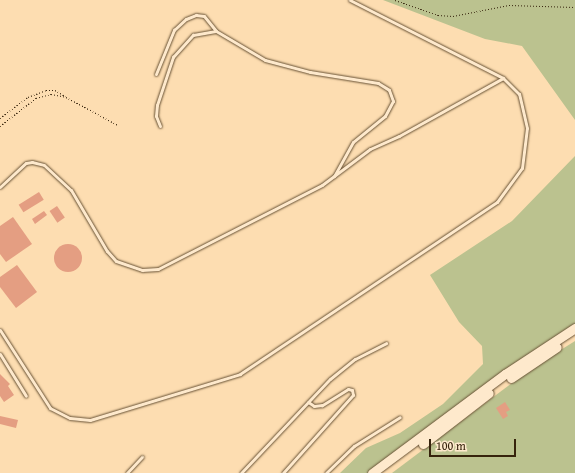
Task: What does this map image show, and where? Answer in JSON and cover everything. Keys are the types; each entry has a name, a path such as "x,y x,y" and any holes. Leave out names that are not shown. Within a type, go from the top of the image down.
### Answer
{"main road":[{"path":"372,473 506,374 575,328"},
{"path":"383,473 506,381 575,335"}],"lane":[{"path":"0,330 50,408 70,418 90,420 240,374 497,202 522,168 527,128 519,94 503,78 350,0"},
{"path":"156,74 174,30 186,19 196,15 204,16 216,31 265,60 310,72 378,83 389,90 393,102 384,116 353,142 333,178"},
{"path":"160,126 156,116 157,105 173,57 193,35 216,31"},
{"path":"0,187 26,163 32,162 44,165 71,190 107,251 116,261 142,270 158,269 333,178 370,149 406,132 503,78"},
{"path":"241,473 330,379 355,359 386,343"},
{"path":"0,354 26,396"},
{"path":"283,473 352,395 352,390 348,389 322,405 314,406 308,402"},
{"path":"326,473 354,446 400,418"},
{"path":"127,473 142,457"}],"path":[{"path":"395,0 438,15 453,16 509,5 575,7"},
{"path":"0,118 28,97 46,90 55,90 118,125"},
{"path":"0,126 36,98 51,94 66,97"}],"green space":[{"path":"383,0 575,0 575,120 522,46 485,39"},
{"path":"575,156 575,328 372,473 340,473 366,448 400,433 443,404 483,364 482,346 459,322 430,275 512,221"},
{"path":"575,341 575,473 392,473 532,368"}],"building":[{"path":"39,192 44,200 23,212 19,205"},
{"path":"57,206 65,218 57,223 50,211"},
{"path":"44,211 47,215 35,224 32,219"},
{"path":"13,217 32,244 6,262 0,254 0,226"},
{"path":"68,244 78,248 82,258 78,268 68,272 58,268 54,258 58,248"},
{"path":"17,265 37,292 16,308 0,287 0,277"},
{"path":"0,374 10,384 8,386 14,395 4,402 0,396"},
{"path":"505,402 510,410 506,412 508,416 503,419 496,408"},
{"path":"0,416 18,420 16,428 0,424"}]}
